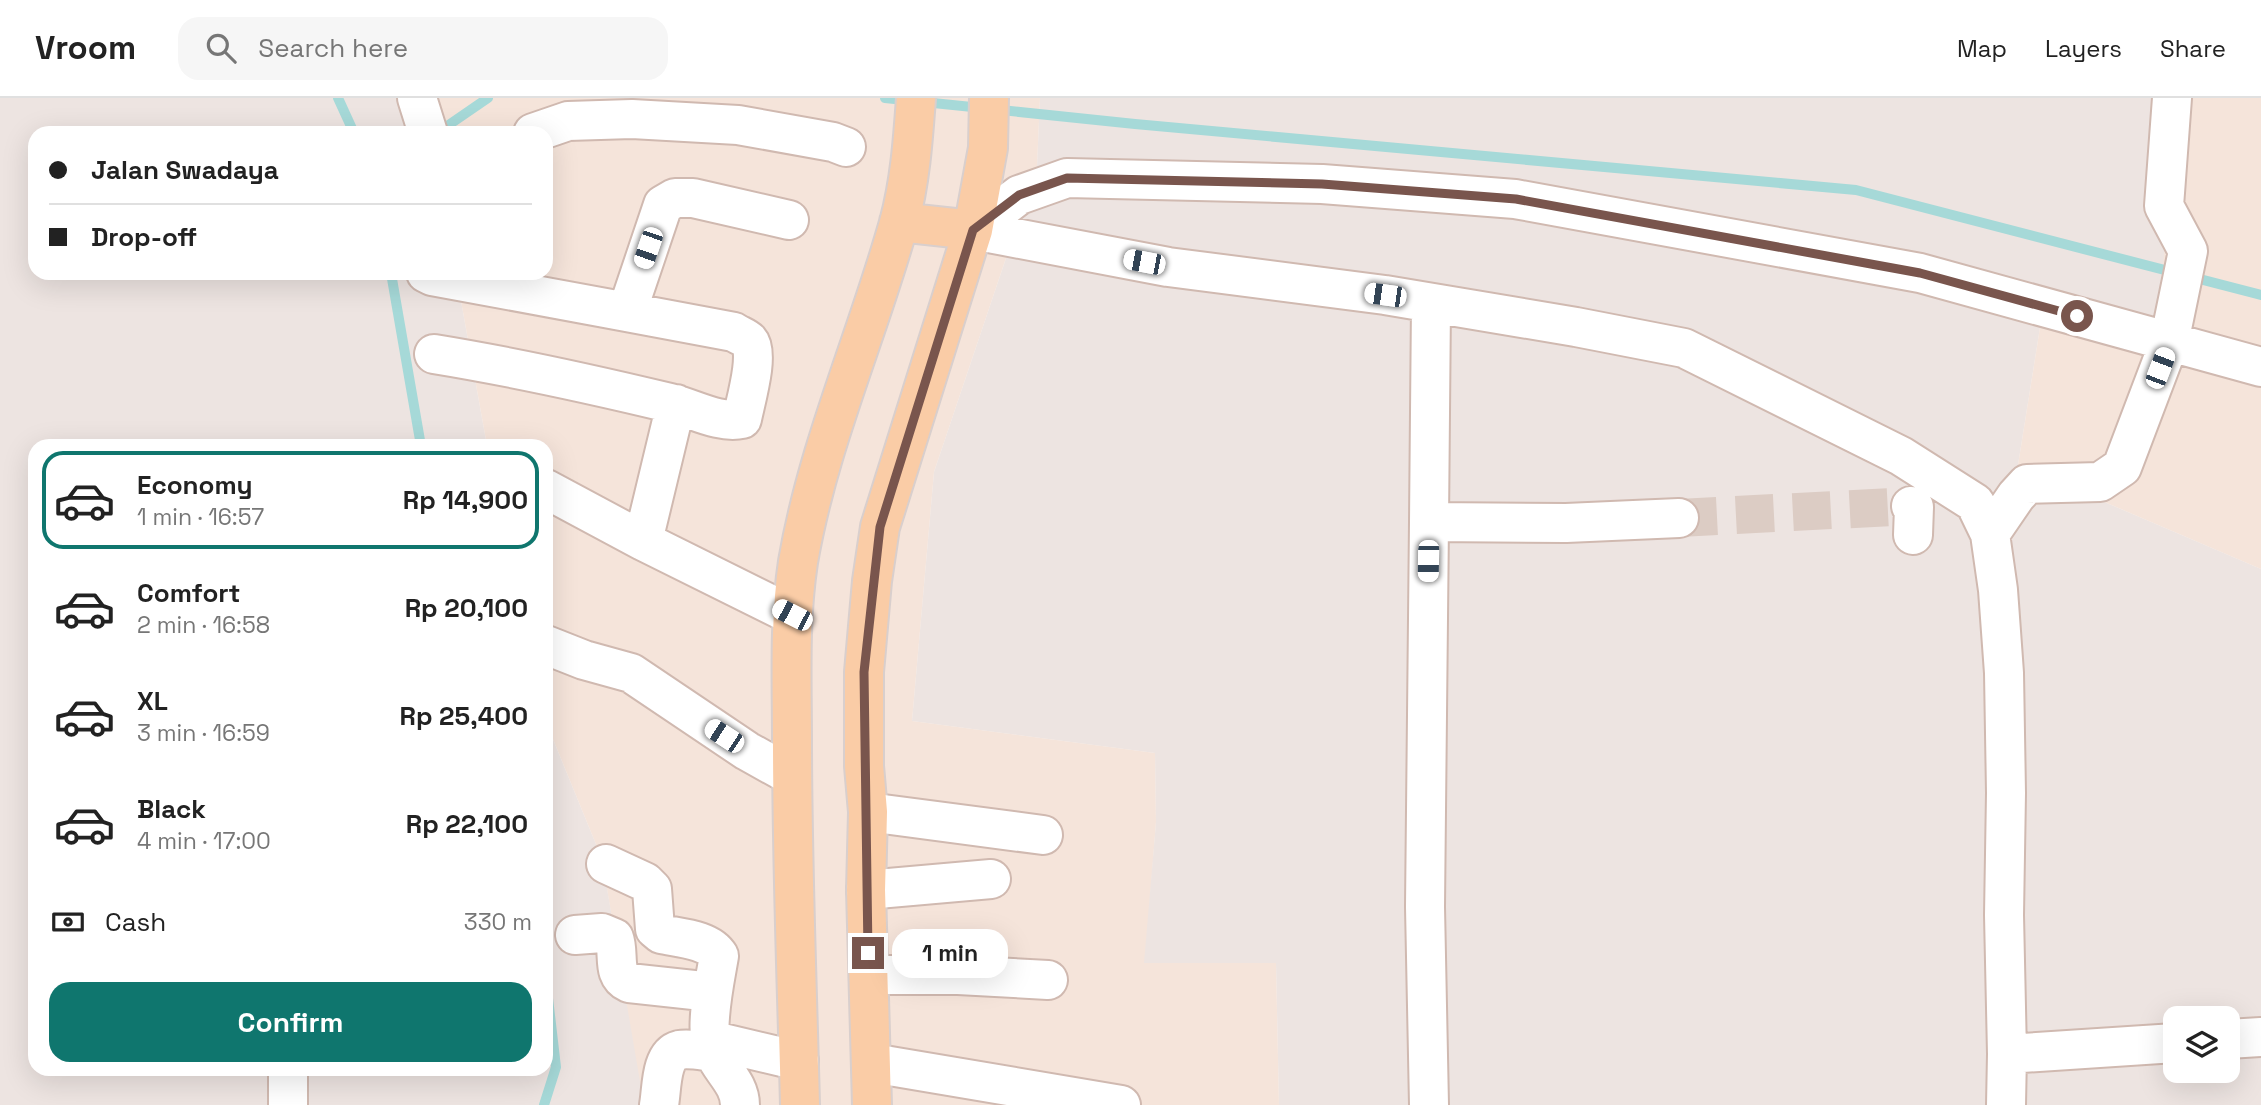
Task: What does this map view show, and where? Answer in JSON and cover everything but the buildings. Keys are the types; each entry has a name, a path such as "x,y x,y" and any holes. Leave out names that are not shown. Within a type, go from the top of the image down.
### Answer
{"main road":[{"path":"800,1105 792,776 792,615 809,503 899,222 909,173 916,98"},
{"path":"873,1105 866,890 868,811 864,766 864,672 880,527 973,230 988,148 989,98"},
{"path":"899,222 973,230"}],"street":[{"path":"417,98 427,126"},
{"path":"1990,534 2016,495 2027,484 2100,482 2122,467 2169,343 2188,251 2164,206 2172,98"},
{"path":"553,126 568,121 671,121 738,125 833,142 846,147"},
{"path":"973,230 1019,195 1067,178 1322,184 1516,199 1920,273 2261,367"},
{"path":"627,312 663,205 674,198 723,204 789,220"},
{"path":"973,230 1168,267 1385,295 1684,348 1901,456 1976,503 1990,534 1998,590 2004,673 2006,1105"},
{"path":"434,354 518,368 676,404 731,422 742,419 754,351 749,341 734,332 462,280"},
{"path":"1429,1105 1425,907 1431,304"},
{"path":"643,541 676,404"},
{"path":"553,493 792,615"},
{"path":"1429,523 1566,523 1679,518"},
{"path":"553,648 583,660 631,673 747,751 792,776"},
{"path":"868,811 1043,835"},
{"path":"606,864 645,882 652,889 655,929 661,934 706,944 715,949 719,956 712,992 711,1046 740,1094 740,1105"},
{"path":"866,890 991,879"},
{"path":"575,935 602,933 614,938 618,948 617,973 622,980 629,983 712,992"},
{"path":"869,975 958,975 1048,980"},
{"path":"2240,1039 2261,1037"},
{"path":"2007,1054 2163,1044"},
{"path":"659,1105 666,1063 670,1055 679,1051 711,1046 799,1060"},
{"path":"872,1063 1122,1105"},
{"path":"288,1076 288,1105"}],"shaded area":[{"path":"0,98 400,98 410,126 28,126 28,280 457,280 486,439 28,439 28,1076 553,1076 553,739 602,859 643,1099 640,1105 0,1105"},
{"path":"400,98 1040,98 1037,166 934,472 912,721 1155,753 1156,822 1145,963 1276,963 1279,1105 640,1105 642,1099 602,859 553,739 553,439 486,439 457,280 553,280 553,126 410,126"},
{"path":"1040,98 2180,98 2157,324 2046,290 2018,465 2261,569 2261,1105 1279,1105 1276,963 1144,963 1156,822 1155,753 912,721 934,472 1037,166"},
{"path":"2180,98 2261,98 2261,569 2018,465 2046,290"}],"waterway":[{"path":"338,98 351,126"},
{"path":"447,126 488,98"},
{"path":"885,98 1135,124 1856,190 2261,295"},
{"path":"392,280 420,439"},
{"path":"544,1105 556,1067 553,1041"}],"tunnel":[{"path":"1679,518 1911,506"}],"route":[{"path":"868,953 864,672 880,527 973,230 1019,195 1067,178 1322,184 1516,199 1920,273 2077,316"}]}
